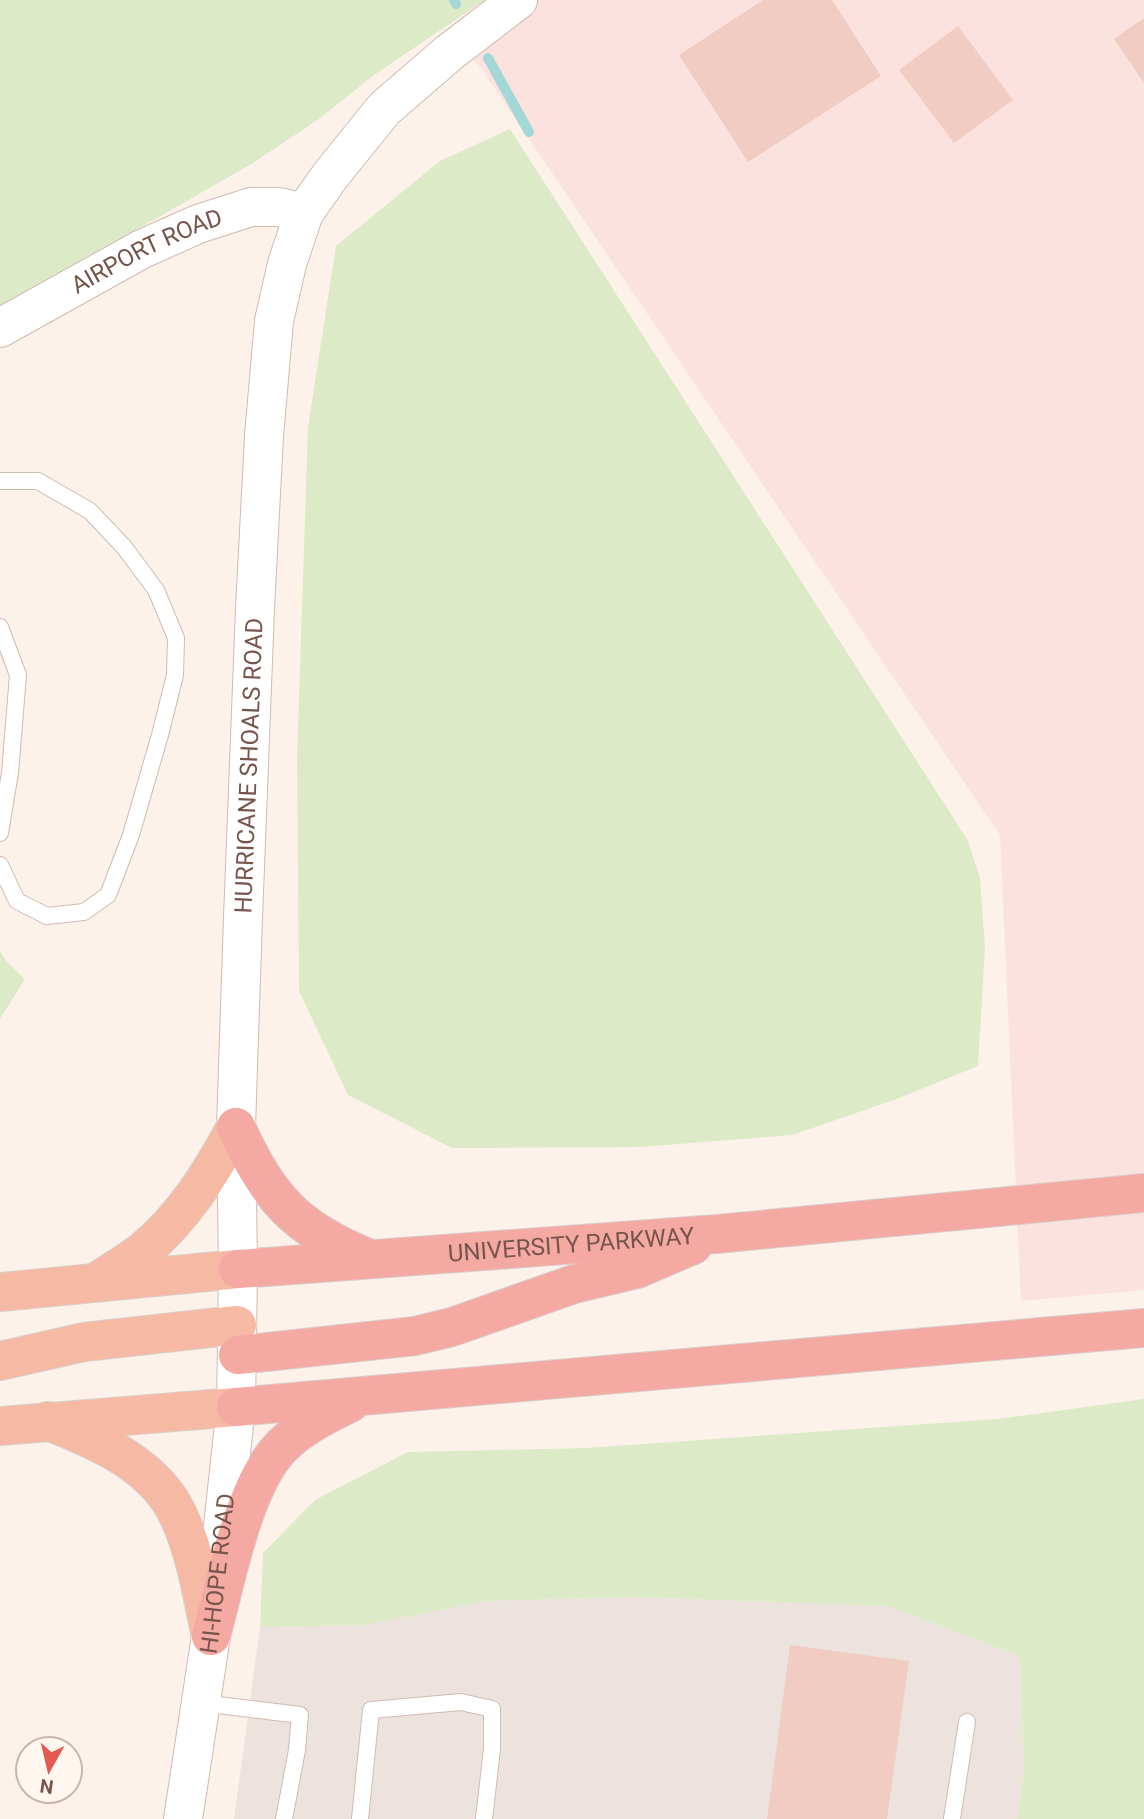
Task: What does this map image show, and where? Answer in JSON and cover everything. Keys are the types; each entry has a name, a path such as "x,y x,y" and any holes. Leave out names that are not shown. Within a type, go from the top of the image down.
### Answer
{"highway":[{"path":"236,1127 263,1180 287,1209 327,1240 370,1259"},
{"path":"93,1284 142,1251 186,1208 207,1180 236,1127"},
{"name":"UNIVERSITY PARKWAY","path":"0,1292 238,1269 717,1234 1144,1193"},
{"path":"0,1361 84,1342 415,1336 452,1327 574,1284 637,1269 717,1234"},
{"path":"0,1426 1144,1328"},
{"path":"211,1636 248,1503 266,1467 280,1447 298,1432 365,1396"},
{"path":"48,1421 84,1435 134,1463 166,1495 178,1515 192,1550 211,1636"}],"street":[{"name":"HURRICANE SHOALS ROAD","path":"238,1340 236,1127 246,827 264,436 274,321 304,213 330,176 384,109 450,52 519,0"},
{"name":"AIRPORT ROAD","path":"0,328 142,249 198,224 251,207 279,207 304,213"},
{"name":"HI-HOPE ROAD","path":"183,1819 211,1636 236,1407 238,1340"}],"lane":[{"path":"0,481 37,481 90,511 124,547 156,590 176,638 175,675 160,735 131,835 108,895 84,912 47,916 18,901 0,866"},
{"path":"0,627 18,675 10,773 0,833"},
{"path":"360,1819 371,1710 461,1702 492,1709 492,1749 484,1819"},
{"path":"201,1703 300,1715 297,1750 284,1819"},
{"path":"952,1819 967,1723"}],"shaded area":[{"path":"517,0 1144,0 1144,1290 1021,1301 1000,835 481,68 460,44"},
{"path":"632,1597 888,1606 1020,1656 1024,1772 1017,1819 234,1819 260,1627 364,1625 487,1601"}],"green space":[{"path":"0,0 485,0 374,75 319,119 253,163 0,308"},
{"path":"510,129 967,839 980,878 985,946 978,1066 894,1100 792,1135 641,1147 452,1148 348,1095 299,991 297,758 308,427 336,246 440,161"},
{"path":"0,951 7,962 25,979 0,1019"},
{"path":"1144,1399 1144,1819 1017,1819 1024,1772 1020,1656 888,1606 632,1597 487,1601 364,1625 260,1627 263,1553 315,1500 408,1452 586,1448 998,1419"}],"building":[{"path":"763,0 832,0 881,76 748,162 679,55"},
{"path":"1144,18 1144,83 1114,39"},
{"path":"958,26 1013,100 954,143 899,70"},
{"path":"790,1645 909,1661 887,1819 767,1819"}],"waterway":[{"path":"454,0 456,4"},
{"path":"488,58 529,132"}]}
